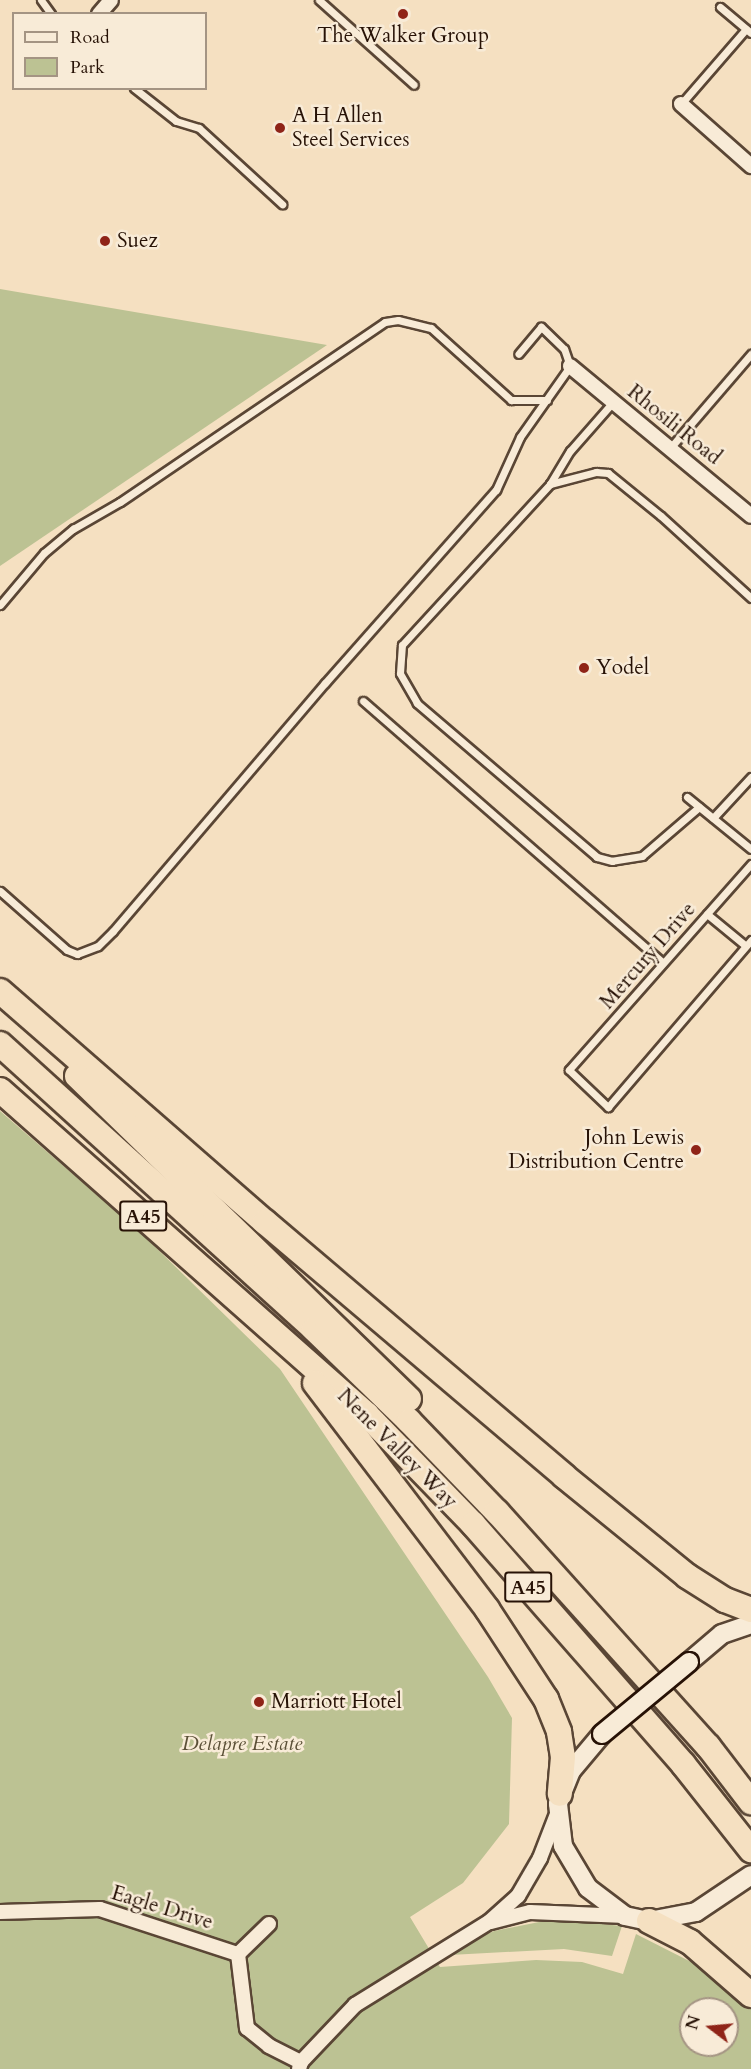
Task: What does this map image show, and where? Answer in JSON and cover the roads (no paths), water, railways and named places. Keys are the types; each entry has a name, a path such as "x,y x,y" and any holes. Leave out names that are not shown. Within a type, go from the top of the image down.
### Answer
{"highway":[{"path":"0,991 265,1222 564,1476 687,1576 725,1600 751,1610"},
{"path":"0,1001 374,1363 434,1425 497,1512"},
{"name":"Nene Valley Way","path":"0,1044 314,1329 497,1512 708,1746 751,1802"},
{"name":"Nene Valley Way","path":"0,1090 367,1415 473,1524 683,1764 751,1850"},
{"path":"285,1343 487,1609 546,1699 559,1732 563,1757 558,1804"},
{"path":"649,1921 690,1941 751,1995"}],"street":[{"path":"101,12 111,0"},
{"path":"681,104 751,166"},
{"name":"Rhosili Road","path":"570,366 671,447 751,516"},
{"path":"269,1924 238,1954 248,2028 269,2046 300,2065 355,2005 489,1922 518,1896 540,1858 571,1771 602,1734 722,1634 751,1624"},
{"path":"558,1804 562,1846 573,1868 588,1888 625,1916"},
{"path":"489,1922 530,1912 625,1916 649,1921 696,1912 730,1892 751,1875"},
{"name":"Eagle Drive","path":"0,1912 100,1909 238,1954"}],"lane":[{"path":"319,0 414,85"},
{"path":"681,104 748,31 720,7"},
{"path":"136,90 176,122 199,128 282,204"},
{"path":"0,605 44,553 73,529 120,502 385,322 398,320 431,328 512,400 547,400"},
{"path":"0,891 67,950 77,954 98,946 496,490 520,437 570,366 564,349 541,327 518,354"},
{"path":"671,447 751,354"},
{"path":"614,402 570,451 550,484 402,645 400,673 405,686 417,703 597,857 612,861 642,856 699,807"},
{"path":"550,484 596,472 608,473 751,598"},
{"path":"363,702 663,963"},
{"path":"713,818 751,777"},
{"path":"687,797 751,849"},
{"name":"Mercury Drive","path":"748,943 608,1107 569,1070 751,864"},
{"path":"707,914 748,943"}],"place":[{"name":"The Walker Group","path":"403,14"},
{"name":"A H Allen Steel Services","path":"280,128"},
{"name":"Suez","path":"105,241"},
{"name":"Yodel","path":"584,668"},
{"name":"John Lewis Distribution Centre","path":"696,1150"},
{"name":"Marriott Hotel","path":"259,1702"}],"park label":[{"name":"Delapre Estate","path":"242,1744"}]}
